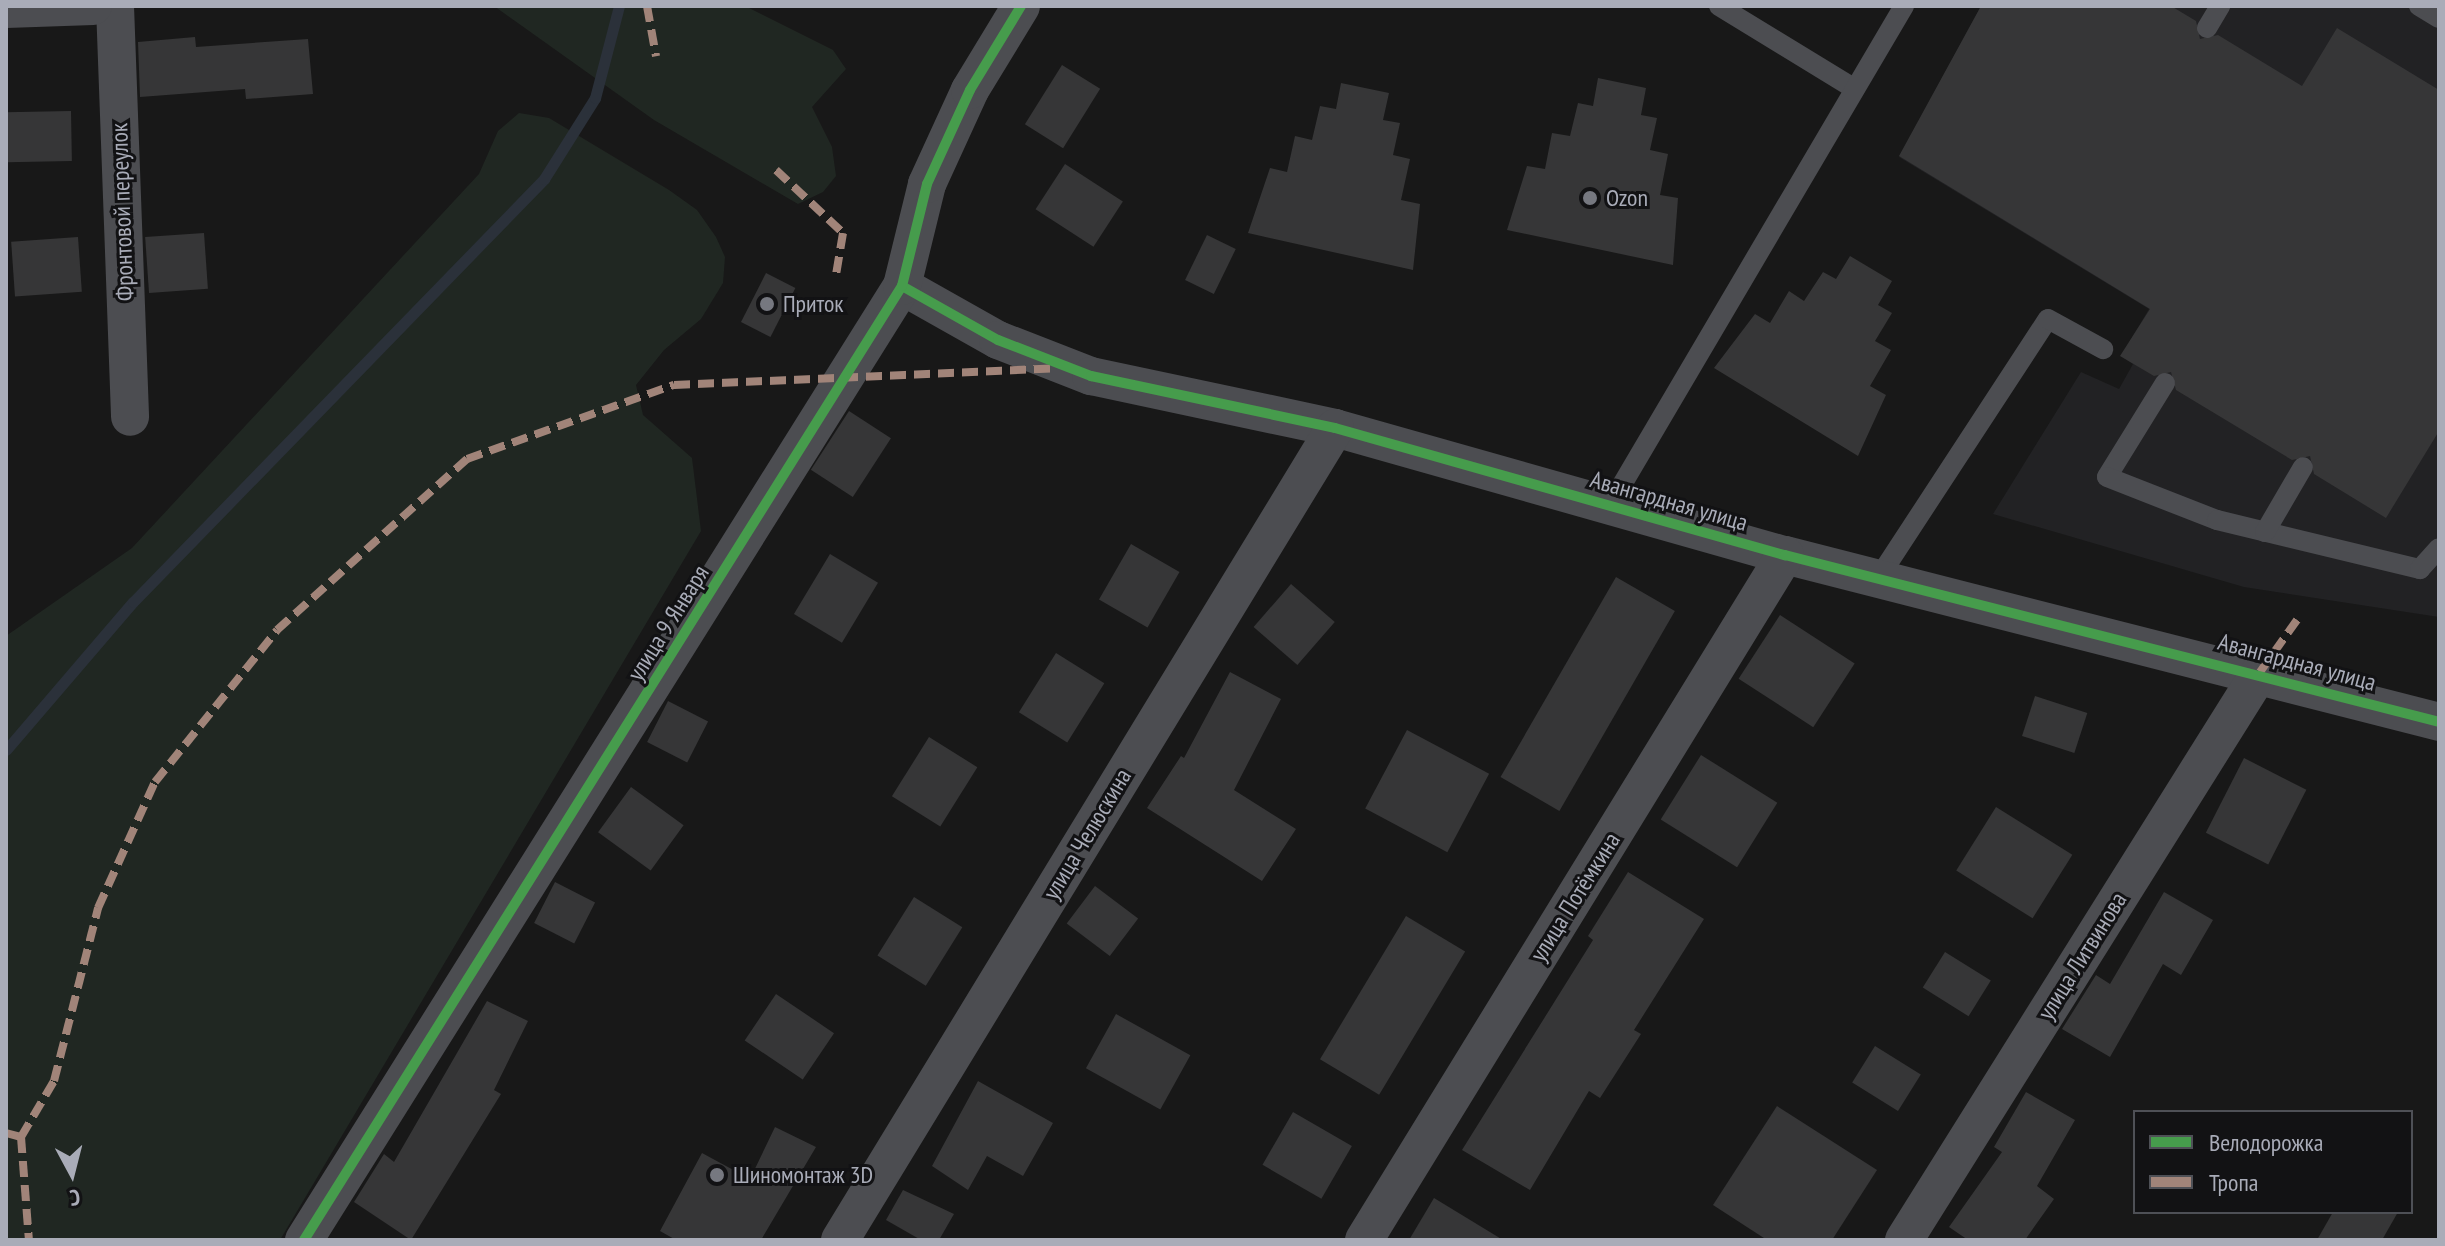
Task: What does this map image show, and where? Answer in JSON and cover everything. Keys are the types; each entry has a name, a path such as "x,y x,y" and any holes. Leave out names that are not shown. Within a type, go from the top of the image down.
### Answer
{"street":[{"path":"6,9 93,6"},
{"name":"Фронтовой переулок","path":"115,6 130,417"},
{"name":"улица 9 Января","path":"304,1240 902,286 927,184 970,90 1021,6"},
{"name":"Авангардная улица","path":"902,286 998,340 1091,376 1335,428 1785,555 2260,672 2439,722"},
{"name":"улица Челюскина","path":"840,1240 1335,428"},
{"name":"улица Потёмкина","path":"1364,1240 1785,555"},
{"name":"улица Литвинова","path":"1904,1240 2260,672"}],"lane":[{"path":"1719,6 1855,89"},
{"path":"1610,505 1904,6"},
{"path":"2207,28 2220,6"},
{"path":"2419,6 2439,18"},
{"path":"1879,577 2048,319 2103,349"},
{"path":"2165,383 2107,477 2217,520 2420,569 2439,548"},
{"path":"2265,532 2303,467"}],"shaded area":[{"path":"494,6 745,6 833,50 846,69 812,107 832,147 836,176 823,192 798,204 654,120"},
{"path":"1981,6 2439,6 2439,617 2244,587 1993,514 2081,372 2119,389 2133,364 2121,356 2149,309 1899,157"},
{"path":"519,113 549,118 669,190 697,210 716,237 725,257 723,283 701,319 664,350 636,385 643,415 692,458 701,531 280,1240 6,1240 6,636 132,548 479,174 498,131"}],"building":[{"path":"1981,6 2171,6 2196,21 2200,39 2218,35 2302,86 2337,28 2439,90 2439,431 2386,518 2314,474 2310,456 2292,460 2176,390 2171,372 2154,376 2120,356 2150,309 1899,156"},
{"path":"195,37 196,47 308,39 313,94 246,99 245,89 140,97 138,42"},
{"path":"1062,65 1100,89 1063,148 1025,124"},
{"path":"1598,78 1646,88 1641,115 1657,118 1650,150 1668,154 1660,195 1678,198 1673,265 1507,230 1527,166 1545,169 1552,133 1570,136 1578,103 1593,106"},
{"path":"1341,83 1389,93 1383,120 1400,123 1393,155 1410,159 1401,200 1420,204 1413,270 1248,233 1270,168 1287,172 1295,136 1312,140 1320,106 1336,109"},
{"path":"71,111 72,161 7,162 6,112"},
{"path":"1065,164 1123,202 1093,247 1036,209"},
{"path":"204,233 208,289 149,293 145,237"},
{"path":"1207,235 1236,249 1214,294 1185,280"},
{"path":"78,237 82,292 15,297 11,242"},
{"path":"1850,256 1892,281 1878,305 1892,313 1875,341 1891,350 1870,386 1886,395 1858,456 1714,368 1755,314 1770,323 1789,291 1804,301 1823,272 1836,279"},
{"name":"Приток","path":"766,273 795,288 770,337 741,322"},
{"path":"849,411 891,438 853,497 811,470"},
{"path":"1131,544 1179,572 1147,627 1099,599"},
{"path":"830,554 878,583 842,643 794,614"},
{"path":"1616,577 1675,611 1559,811 1500,777"},
{"path":"1291,584 1335,622 1297,665 1254,627"},
{"path":"1780,615 1855,663 1813,727 1739,679"},
{"path":"1056,653 1104,683 1067,743 1019,712"},
{"path":"1230,672 1281,699 1234,790 1296,829 1262,881 1147,808 1181,756 1184,758"},
{"path":"2035,696 2087,713 2074,753 2022,736"},
{"path":"668,701 708,721 687,762 647,742"},
{"path":"1407,730 1489,774 1447,852 1365,809"},
{"path":"929,737 977,767 940,827 892,796"},
{"path":"1701,755 1777,803 1737,867 1661,819"},
{"path":"2244,758 2306,790 2268,865 2206,833"},
{"path":"631,787 684,825 651,871 598,832"},
{"path":"1996,807 2072,855 2033,918 1956,871"},
{"path":"1628,872 1704,919 1634,1030 1641,1034 1600,1098 1589,1091 1530,1190 1462,1150 1593,940 1588,936"},
{"path":"555,882 595,902 574,943 534,923"},
{"path":"1095,886 1138,918 1110,956 1067,924"},
{"path":"2164,892 2213,920 2181,975 2163,964 2110,1057 2062,1029 2096,975 2110,984"},
{"path":"914,897 962,927 926,986 877,956"},
{"path":"1406,916 1465,952 1379,1095 1320,1059"},
{"path":"1945,952 1991,981 1969,1016 1923,988"},
{"path":"776,994 834,1033 803,1080 745,1040"},
{"path":"487,1001 528,1021 494,1090 501,1094 411,1240 354,1202 384,1154 394,1162"},
{"path":"1116,1014 1190,1055 1160,1109 1086,1068"},
{"path":"1875,1046 1921,1075 1898,1111 1852,1082"},
{"path":"978,1081 1053,1123 1023,1176 987,1156 968,1190 932,1166"},
{"path":"2026,1092 2075,1120 2037,1186 2054,1199 2025,1240 1968,1240 1949,1227 2002,1152 1994,1147"},
{"path":"1777,1106 1877,1170 1832,1240 1767,1240 1713,1205"},
{"path":"1293,1112 1352,1146 1321,1199 1262,1165"},
{"name":"Шиномонтаж 3D","path":"775,1127 816,1147 761,1240 676,1240 660,1231 702,1153 750,1179"},
{"path":"903,1190 954,1214 939,1240 921,1240 886,1220"},
{"path":"1434,1198 1503,1240 1409,1240"},
{"path":"2332,1214 2397,1214 2382,1240 2317,1240"}],"waterway":[{"path":"6,750 133,602 544,179 595,98 619,6"}],"marked path":[{"path":"647,6 656,56"},
{"path":"776,170 843,233 836,275"},
{"path":"6,1133 21,1137 54,1081 98,908 155,782 277,630 467,459 674,385 1057,368"},
{"path":"2260,672 2297,620"},
{"path":"21,1137 29,1240"}],"cycle path":[{"path":"304,1240 902,286 927,184 970,90 1021,6"},
{"path":"902,286 998,340 1091,376 1335,428 1785,555 2439,722"}],"place":[{"name":"Ozon","path":"1590,198"},
{"name":"Приток","path":"767,304"},
{"name":"Шиномонтаж 3D","path":"717,1175"}]}
